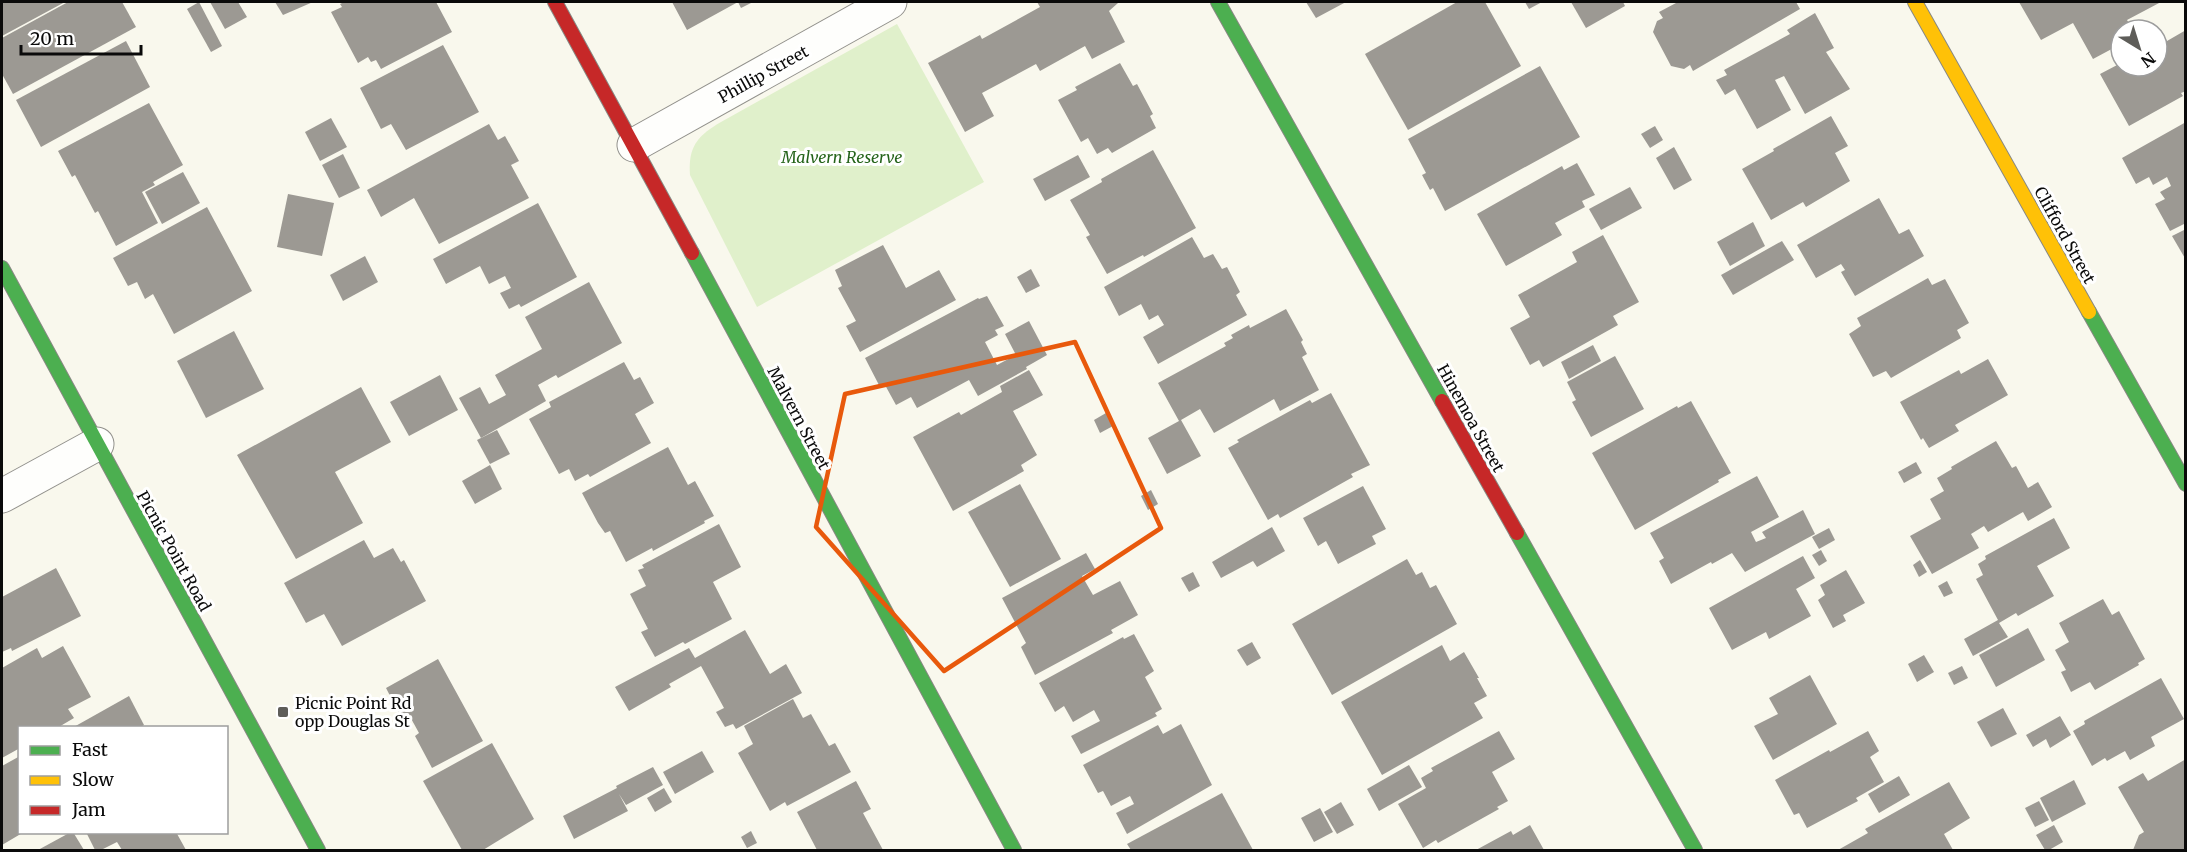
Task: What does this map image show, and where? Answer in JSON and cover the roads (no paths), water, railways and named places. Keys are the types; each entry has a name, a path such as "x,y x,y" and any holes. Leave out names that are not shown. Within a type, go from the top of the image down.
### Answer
{"street":[{"name":"Malvern Street","path":"555,2 1014,850"},
{"name":"Phillip Street","path":"634,145 890,2"},
{"name":"Hinemoa Street","path":"1218,2 1695,850"},
{"name":"Clifford Street","path":"1916,2 2186,484"},
{"name":"Picnic Point Road","path":"2,268 318,850"},
{"path":"2,496 97,444"}],"place":[{"name":"Picnic Point Rd opp Douglas St","path":"283,712"}],"park label":[{"name":"Malvern Reserve","path":"842,157"}]}
